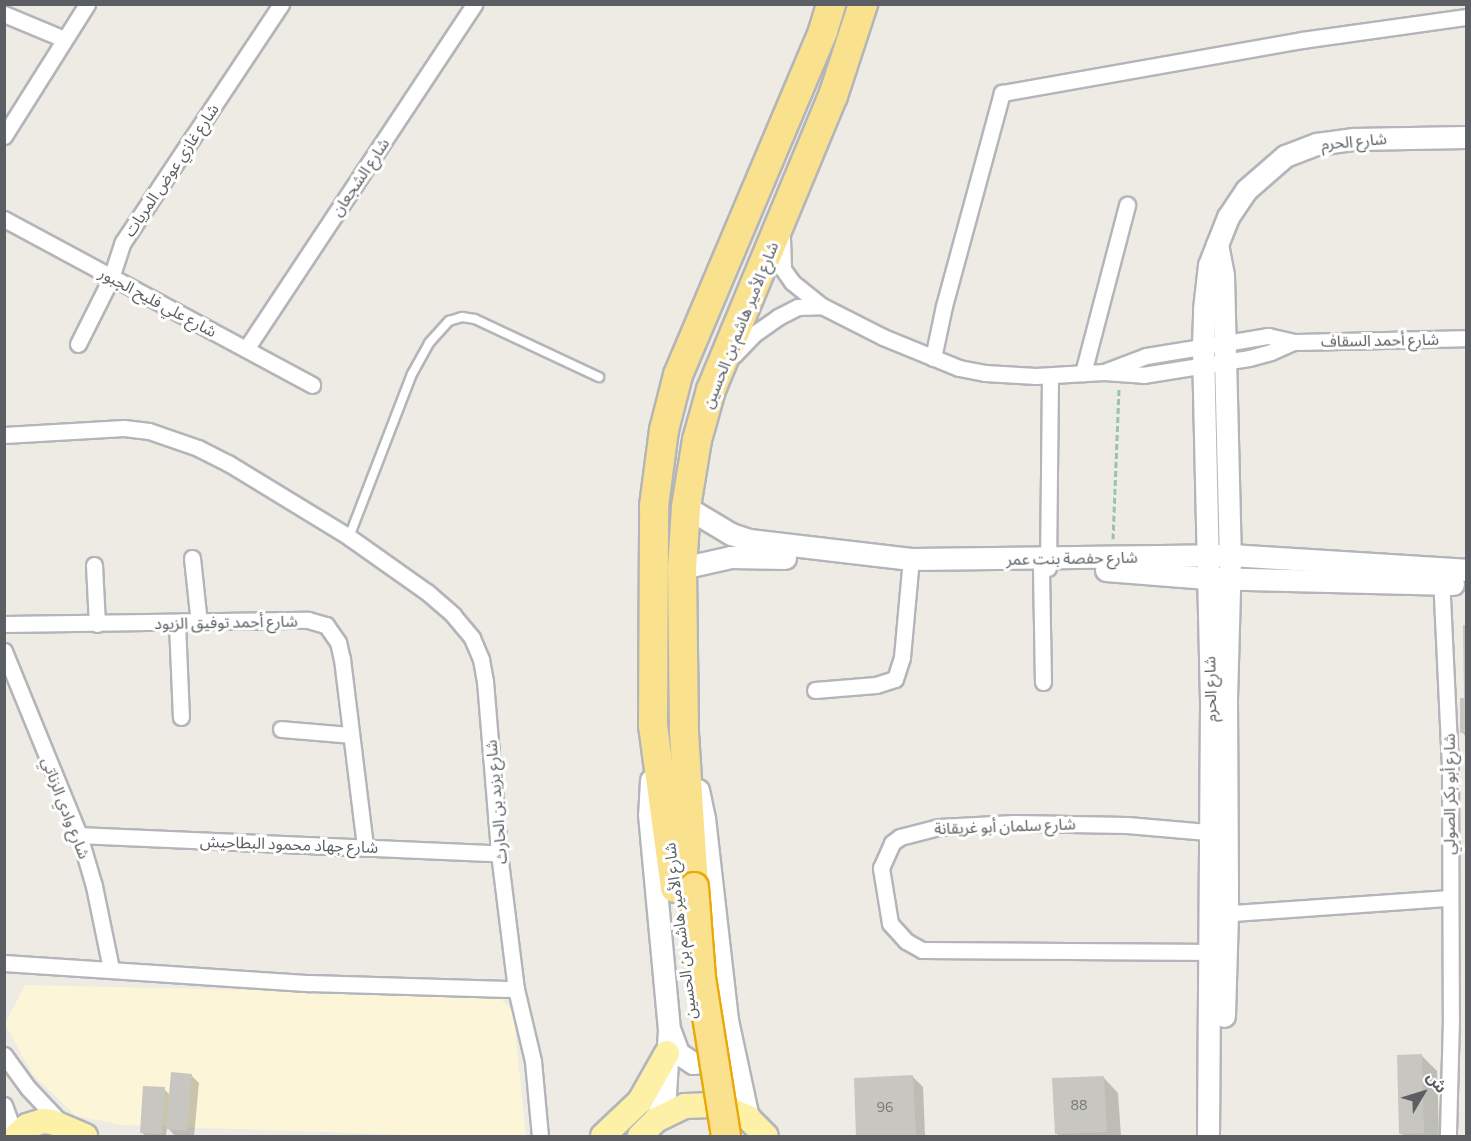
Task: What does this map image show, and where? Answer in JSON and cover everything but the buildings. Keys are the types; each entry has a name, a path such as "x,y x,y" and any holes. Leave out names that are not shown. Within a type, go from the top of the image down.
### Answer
{"highway":[{"name":"شارع الأمير هاشم بن الحسين","path":"726,1137 701,978 653,725 654,506 664,430 678,375 823,31 831,4"},
{"name":"شارع الأمير هاشم بن الحسين","path":"708,1137 683,977 685,888 682,568 686,507 697,440 720,369 833,96 863,4"}],"main road":[{"path":"603,1137 640,1101 668,1041"},
{"path":"648,1128 685,1106 718,1105 748,1118 766,1137"},
{"path":"15,1137 27,1126 43,1121 77,1133"}],"street":[{"path":"4,136 87,4"},
{"name":"شارع غازي عوض المريات","path":"78,344 111,278 123,242 281,4"},
{"name":"شارع الشجعان","path":"246,349 474,4"},
{"path":"4,14 64,39"},
{"path":"933,358 944,306 1002,93 1302,40 1467,17"},
{"name":"شارع الحرم","path":"1208,1137 1219,914 1218,700 1230,555 1207,277 1228,217 1246,190 1275,162 1301,148 1354,139 1467,137"},
{"path":"1083,373 1127,205"},
{"path":"784,216 783,269 792,282 822,306 883,337 959,368 985,373 1050,376 1104,372 1119,375 1170,372 1214,354"},
{"name":"شارع علي فليح الجبور","path":"4,219 312,385"},
{"path":"720,369 754,334 777,317 798,307 822,306"},
{"name":"شارع أحمد السقاف","path":"1214,354 1271,352 1293,342 1467,338"},
{"path":"1104,372 1146,356 1214,354"},
{"name":"شارع الحرم","path":"1214,354 1206,578 1218,700"},
{"path":"1043,682 1050,376"},
{"name":"شارع يزيد بن الحارث","path":"4,435 124,428 174,438 228,463 349,537 427,592 453,615 472,638 481,659 485,681 499,853 516,989 533,1061 540,1137"},
{"name":"شارع حفصة بنت عمر","path":"686,507 731,534 749,540 911,565"},
{"name":"شارع حفصة بنت عمر","path":"1045,565 1113,558 1230,555 1441,577 1467,584"},
{"name":"شارع حفصة بنت عمر","path":"682,568 731,557 762,556 911,565 1045,565 1206,578 1441,577 1467,570"},
{"path":"192,558 199,623"},
{"path":"94,565 97,624"},
{"path":"815,690 876,685 895,679 902,657 911,565"},
{"name":"شارع أبو بكر الصولي","path":"1441,577 1450,764 1449,898 1459,1018 1448,1137"},
{"name":"شارع أحمد توفيق الزيود","path":"4,624 308,620 326,625 338,642 342,659 366,847"},
{"path":"177,623 181,717"},
{"name":"شارع وادي الزناتي","path":"4,651 79,835 94,886 111,969"},
{"name":"شارع الأمير هاشم بن الحسين","path":"648,1128 665,1094 668,1041 650,813 653,725"},
{"path":"281,729 351,735"},
{"name":"شارع الأمير هاشم بن الحسين","path":"684,732 704,818 727,1020 748,1118"},
{"path":"1450,764 1467,764"},
{"name":"شارع سلمان أبو غريقانة","path":"1217,833 1127,825 1014,823 939,827 900,837 892,843 881,868 890,923 906,941 922,950 1217,952"},
{"name":"شارع جهاد محمود البطاحيش","path":"79,835 499,853"},
{"path":"1219,914 1449,898"},
{"name":"شارع الحرم","path":"1217,952 1222,1137"},
{"path":"4,963 321,984 516,989"},
{"path":"668,1041 678,1053 693,1063 702,1062 715,1051 727,1020"},
{"path":"4,1055 28,1088 77,1133"},
{"path":"4,1105 15,1137"}],"lane":[{"path":"349,537 412,374 429,343 449,321 462,317 475,319 598,376"}],"path":[{"path":"1113,558 1114,453 1119,375"}],"shaded area":[{"path":"25,985 498,996 513,1011 526,1136 437,1136 123,1125 76,1116 33,1075 5,1024"}]}
